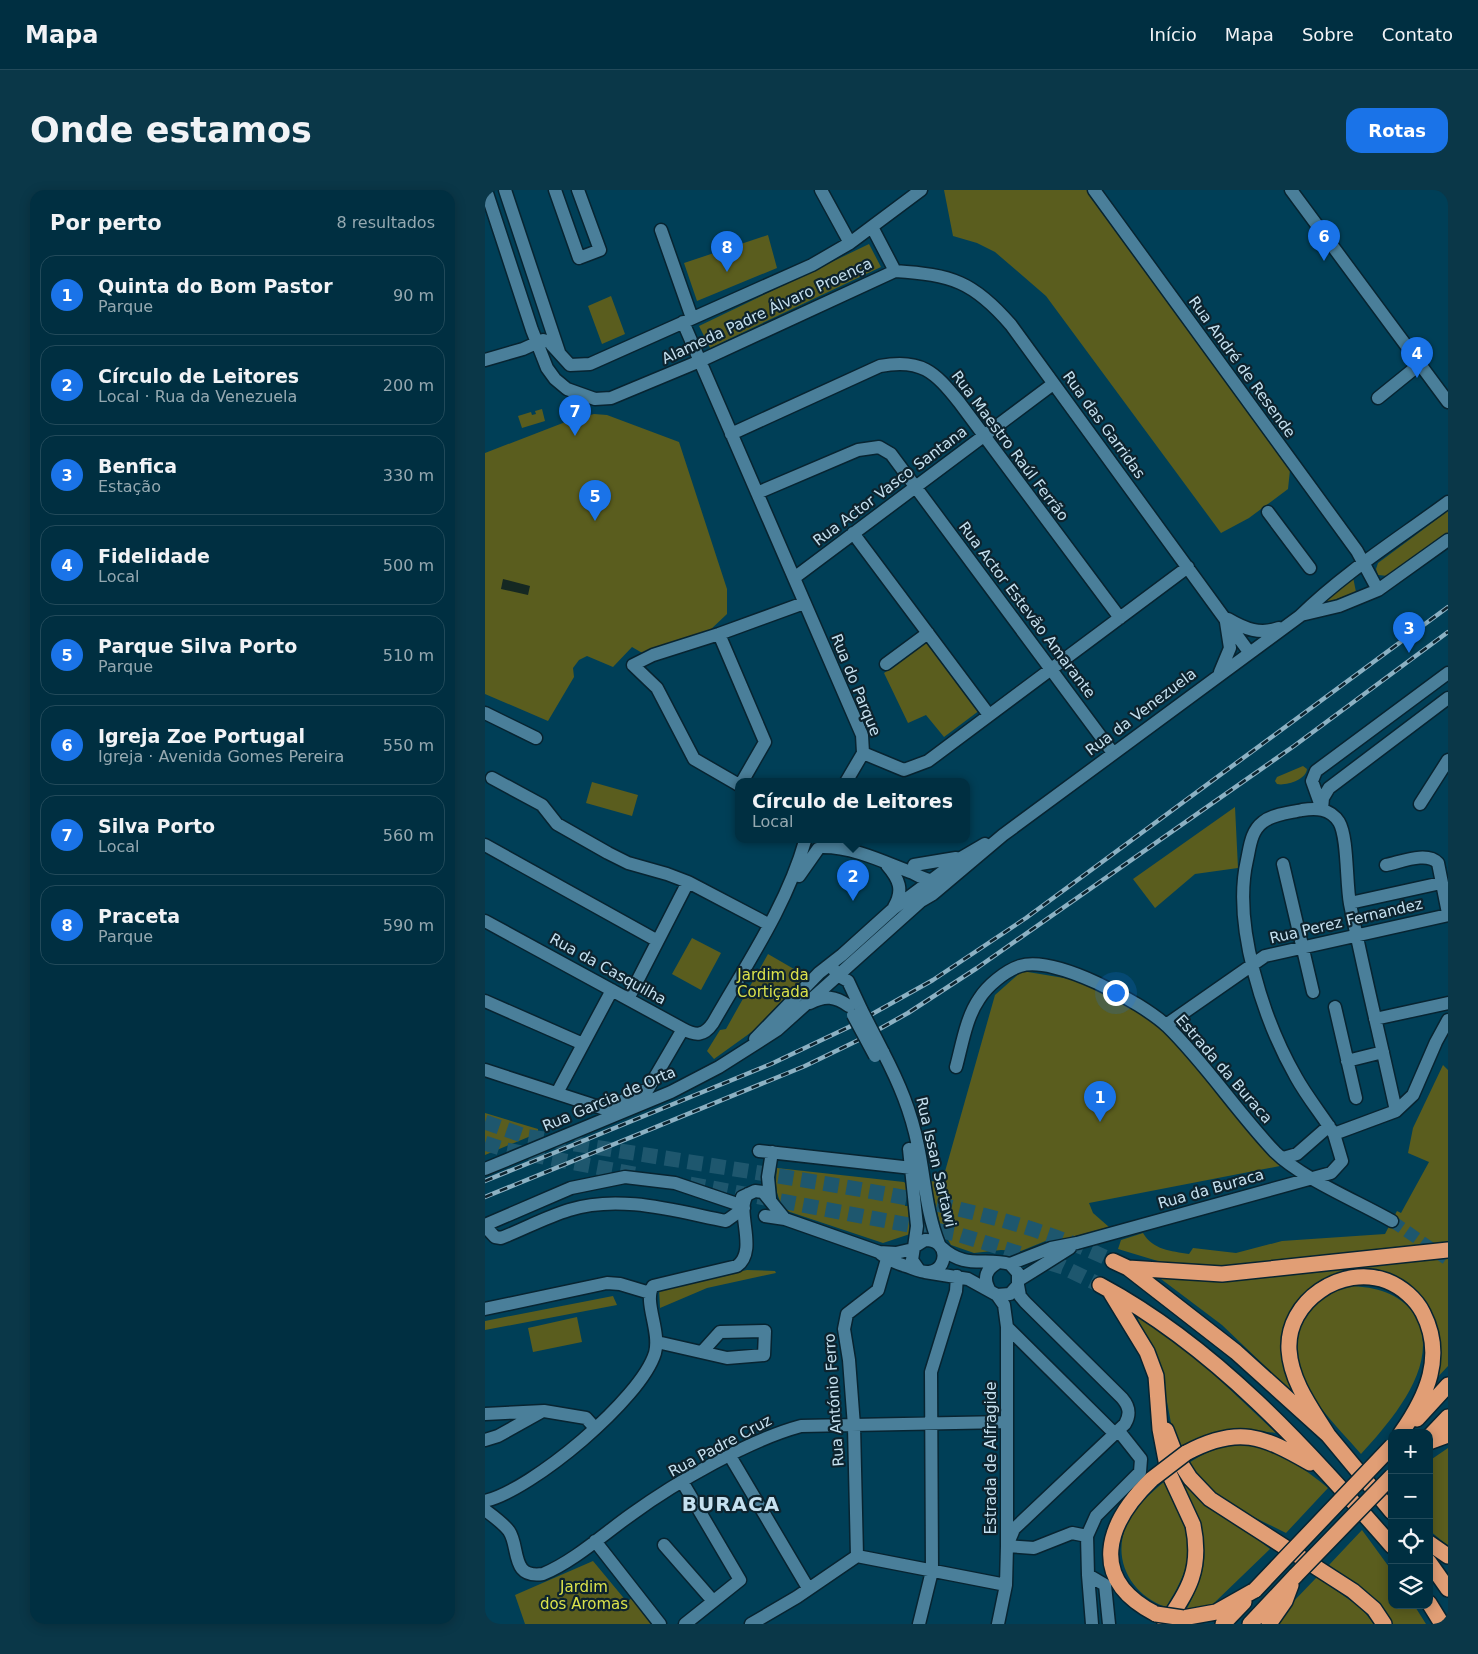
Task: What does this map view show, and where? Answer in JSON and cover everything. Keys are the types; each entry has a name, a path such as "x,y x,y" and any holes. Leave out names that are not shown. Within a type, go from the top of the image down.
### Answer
{"highway":[{"path":"1127,1268 1222,1274 1448,1250"},
{"path":"1113,1260 1127,1268 1236,1352 1328,1436 1388,1507"},
{"path":"1328,1436 1303,1394 1293,1372 1289,1349 1291,1328 1301,1307 1317,1292 1338,1281 1360,1278 1386,1281 1406,1291 1420,1306 1431,1328 1435,1349 1431,1371 1423,1395 1404,1429"},
{"path":"1161,1619 1189,1586 1195,1572 1197,1548 1193,1526 1168,1471 1161,1436 1156,1376 1147,1352 1104,1287 1153,1317 1209,1359 1328,1473 1388,1541"},
{"path":"1406,1429 1448,1385"},
{"path":"1159,1409 1176,1456 1190,1478 1210,1499 1353,1591 1374,1609 1384,1624"},
{"path":"1433,1433 1448,1417"},
{"path":"1433,1441 1448,1435"},
{"path":"1255,1590 1216,1612 1183,1618 1161,1619 1144,1608 1125,1590 1113,1569 1110,1555 1114,1530 1146,1476 1186,1453 1215,1440 1246,1437 1273,1442 1328,1473"},
{"path":"1223,1624 1388,1450"},
{"path":"1250,1624 1388,1480"},
{"path":"1433,1546 1448,1556"},
{"path":"1430,1564 1448,1589"},
{"path":"1269,1624 1285,1601 1296,1575"},
{"path":"1433,1609 1442,1624"}],"street":[{"name":"Alameda Padre Álvaro Proença","path":"486,190 488,209 544,362 560,384 573,393 595,399 611,398 700,361 895,270 872,227 850,243 812,265 590,364 570,365 561,357"},
{"path":"505,190 561,357"},
{"path":"555,190 579,258 600,250 578,190"},
{"path":"821,190 850,243"},
{"path":"872,227 921,190"},
{"name":"Rua André de Resende","path":"1094,190 1364,562 1378,590"},
{"path":"1291,190 1448,402"},
{"path":"488,209 509,203"},
{"name":"Rua do Parque","path":"661,230 700,361 862,735 863,753 904,770 928,761 1188,567"},
{"name":"Rua das Garridas","path":"895,270 938,275 953,279 973,289 996,308 1011,325 1226,617 1249,652"},
{"path":"485,360 523,349 536,341 546,340 561,357"},
{"name":"Rua Maestro Raúl Ferrão","path":"731,434 881,366 898,363 925,368 941,379 1120,618"},
{"path":"1377,398 1420,364"},
{"name":"Rua Actor Vasco Santana","path":"794,578 1053,384"},
{"name":"Rua Actor Estevão Amarante","path":"757,493 858,450 879,447 891,454 1113,753"},
{"name":"Rua da Venezuela","path":"834,969 869,948 921,901 952,879 1003,835 1300,616 1325,591 1448,502"},
{"path":"1268,512 1310,568"},
{"name":"Rua da Venezuela","path":"1371,576 1371,570 1375,562 1409,530"},
{"path":"853,533 989,715"},
{"name":"Rua da Venezuela","path":"1300,616 1339,606 1378,590 1448,540"},
{"path":"735,784 694,759 657,688 633,665 653,655 805,603"},
{"path":"1226,617 1242,627 1257,631 1269,631 1287,625"},
{"path":"1219,674 1230,648 1226,617"},
{"path":"886,664 928,633"},
{"path":"719,634 765,742 744,778"},
{"path":"1396,1111 1350,903 1343,830 1337,820 1322,809 1312,781 1316,771 1448,673"},
{"path":"1322,809 1323,798 1329,788 1448,698"},
{"path":"485,713 537,738"},
{"path":"848,778 863,753"},
{"path":"1420,804 1448,760"},
{"path":"492,778 542,805 557,824 608,854 628,863 688,882 768,924 798,863 803,843"},
{"path":"1322,809 1309,809 1274,816 1263,822 1253,835 1246,864 1243,896 1252,963 1265,1008 1278,1043 1295,1077 1332,1130"},
{"name":"Rua da Venezuela","path":"834,969 893,909 929,880 961,858 1003,835"},
{"path":"807,843 810,847 823,845 840,848 877,859 929,880 952,879"},
{"path":"850,843 877,859 898,878 901,888 893,909"},
{"path":"485,845 656,940"},
{"path":"781,900 823,845"},
{"path":"1386,864 1429,857 1437,863 1448,914"},
{"path":"877,859 914,865 961,858"},
{"path":"1283,864 1301,948 1313,992"},
{"path":"914,865 924,871 929,880 921,901"},
{"path":"628,998 656,940 688,882"},
{"path":"1350,903 1441,883"},
{"name":"Rua Perez Fernandez","path":"1166,1026 1252,963 1265,956 1448,914"},
{"name":"Rua da Casquilha","path":"485,921 695,1034 701,1034 713,1023 768,924"},
{"path":"806,1005 823,997 829,997 855,1007 855,973 869,948"},
{"name":"Estrada da Buraca","path":"956,1067 967,1026 978,1000 992,985 1020,966 1076,974 1128,998 1166,1026 1283,1158 1313,1178 1392,1221"},
{"name":"Rua Garcia de Orta","path":"485,1169 671,1092 719,1067 777,1030 806,1005 834,969"},
{"name":"Rua Garcia de Orta","path":"743,1051 819,973 834,969"},
{"name":"Rua Issan Sartawi","path":"834,969 838,986 855,1007 879,1054 894,1091 909,1148 912,1168 917,1226 913,1248"},
{"path":"557,1093 612,990"},
{"path":"485,1001 583,1044"},
{"path":"1375,1019 1448,1003"},
{"path":"1335,1007 1356,1098"},
{"path":"1283,1158 1297,1154 1332,1130 1396,1111 1413,1095 1432,1040 1448,1020"},
{"path":"485,1070 605,1110 648,1090 683,1029"},
{"path":"1347,1061 1383,1052"},
{"name":"Rua Issan Sartawi","path":"879,1054 902,1088 918,1146 926,1202 940,1246"},
{"name":"Rua da Buraca","path":"1003,1263 1051,1248 1077,1243 1331,1173 1342,1161 1332,1130"},
{"path":"747,1240 769,1212 770,1200 765,1152 912,1168"},
{"path":"768,1177 747,1202 726,1221 634,1204 606,1203 569,1209 501,1238 495,1237 485,1225 571,1188 625,1177 675,1183 731,1202 747,1202 763,1192 785,1219"},
{"path":"747,1202 750,1217 785,1219 922,1271 957,1276 979,1283 993,1293 1010,1294 1019,1283"},
{"path":"650,1291 662,1282 737,1266 743,1260 747,1240 747,1202"},
{"path":"883,1255 913,1248 925,1240 940,1246 963,1260 1003,1263 1015,1267 1020,1296 1125,1402 1129,1410 1128,1418 1116,1432 1014,1529 1007,1546 1034,1548 1072,1534 1087,1536"},
{"name":"Rua da Buraca","path":"1019,1283 1077,1243"},
{"path":"913,1248 912,1260 922,1271 934,1271 941,1265 944,1256 940,1246"},
{"name":"Rua António Ferro","path":"857,1556 854,1426 849,1360 844,1329 847,1314 878,1290 883,1255"},
{"path":"993,1293 985,1278 991,1266 1003,1263"},
{"path":"919,1624 932,1570 931,1372 956,1291 957,1276"},
{"path":"485,1309 607,1283 650,1291"},
{"path":"485,1501 496,1498 526,1483 565,1454 595,1428 645,1373 655,1352 657,1342 650,1291"},
{"name":"Estrada de Alfragide","path":"993,1293 1004,1305 1007,1327 1006,1585 998,1624"},
{"path":"1007,1327 1111,1430 1122,1435 1141,1459 1146,1476 1095,1516 1087,1536 1091,1624"},
{"path":"657,1342 727,1358 764,1355 765,1331 720,1332 702,1352"},
{"path":"485,1414 544,1411 586,1418 595,1428"},
{"path":"485,1440 498,1436 544,1411"},
{"name":"Rua Padre Cruz","path":"485,1510 508,1530 517,1562 524,1570 534,1574 548,1572 635,1512 683,1482 777,1433 801,1426 1006,1422"},
{"path":"730,1456 808,1588"},
{"path":"683,1482 741,1580 685,1624"},
{"path":"1007,1497 1016,1512 1025,1514 1036,1508"},
{"path":"595,1541 660,1624"},
{"path":"665,1545 713,1601"},
{"path":"751,1624 771,1619 808,1588 857,1556 1006,1585"},
{"path":"1088,1575 1105,1585 1109,1624"}],"green space":[{"path":"944,190 1088,190 1290,470 1288,489 1249,518 1221,533 1046,296 995,252 977,243 953,236"},
{"path":"768,235 777,268 697,301 684,263"},
{"path":"869,244 881,267 710,348 699,326"},
{"path":"611,296 625,334 602,344 588,306"},
{"path":"542,409 545,421 522,428 518,416 531,412 532,415 536,414 535,411"},
{"path":"594,414 607,415 679,442 727,589 727,614 708,632 644,654 632,647 613,667 587,656 579,660 573,668 574,677 548,721 485,694 485,453 568,421"},
{"path":"1448,511 1448,533 1388,576 1378,575 1376,569 1378,563"},
{"path":"1353,577 1356,592 1318,606"},
{"path":"928,640 980,710 944,737 926,715 908,723 884,673"},
{"path":"1303,766 1307,769 1306,773 1299,779 1285,784 1277,784 1275,781 1277,777"},
{"path":"592,782 638,795 632,816 586,803"},
{"path":"1235,807 1238,868 1195,874 1155,908 1133,879"},
{"path":"692,938 721,953 701,990 672,974"},
{"name":"Jardim da Cortiçada","path":"768,954 806,976 753,1031 714,1059 707,1051 720,1030 726,1029"},
{"path":"1022,971 1070,979 1097,986 1116,996 1164,1029 1280,1166 1089,1203 1093,1213 1109,1227 1069,1238 1048,1240 1021,1251 1001,1250 974,1253 951,1245 941,1228 930,1181 942,1182 995,995"},
{"path":"1443,1065 1448,1070 1448,1245 1212,1267 1161,1262 1118,1249 1121,1240 1143,1233 1147,1239 1157,1246 1169,1251 1189,1254 1193,1248 1236,1253 1282,1241 1385,1234 1397,1211 1401,1213 1429,1162 1408,1153 1413,1128"},
{"path":"485,1113 538,1129 538,1133 485,1155"},
{"path":"777,1168 904,1182 907,1185 908,1197 905,1197 905,1206 908,1206 910,1234 883,1243 787,1211 778,1196"},
{"path":"1448,1257 1448,1366 1435,1380 1439,1355 1400,1282 1315,1287 1284,1358 1292,1392 1222,1325 1161,1279 1164,1273 1222,1280 1249,1279"},
{"path":"747,1270 775,1271 776,1273 707,1288 660,1308 659,1289"},
{"path":"1351,1286 1386,1292 1402,1301 1414,1314 1422,1332 1423,1351 1419,1370 1410,1389 1387,1424 1361,1454 1320,1407 1307,1388 1298,1369 1293,1350 1296,1331 1306,1313 1326,1295 1337,1289"},
{"path":"613,1296 617,1305 485,1330 485,1321"},
{"path":"1141,1315 1202,1363 1276,1433 1226,1432 1214,1434 1178,1448 1171,1423 1161,1370 1138,1319"},
{"path":"577,1317 582,1342 533,1352 528,1328"},
{"path":"1239,1444 1276,1453 1308,1472 1328,1488 1286,1533 1213,1497 1186,1465 1211,1451"},
{"path":"1448,1448 1448,1546 1433,1533 1433,1458"},
{"path":"1182,1473 1205,1499 1270,1549 1213,1604 1203,1609 1185,1612 1196,1591 1202,1573 1204,1556 1199,1526 1174,1474"},
{"path":"1165,1481 1181,1516 1188,1544 1184,1573 1166,1607 1143,1594 1134,1585 1127,1574 1121,1550 1130,1517 1144,1500"},
{"path":"1362,1530 1388,1566 1388,1609 1417,1609 1426,1624 1393,1624 1373,1598 1329,1565"},
{"name":"Jardim dos Aromas","path":"593,1561 627,1602 633,1597 655,1624 525,1624 515,1595"},
{"path":"1317,1577 1361,1608 1374,1624 1278,1624 1292,1603"}],"shaded area":[{"path":"503,579 530,586 528,595 501,589"}],"tunnel":[{"path":"485,1122 525,1136 832,1185 955,1208 1036,1230 1075,1244 1113,1261"},
{"path":"485,1143 506,1150 640,1175"},
{"path":"690,1184 957,1234 1063,1267 1100,1285"},
{"path":"1392,1221 1448,1260"}],"railway":[{"path":"485,1181 771,1064 849,1027 933,980 1026,918 1448,607"},
{"path":"485,1197 805,1066 867,1036 908,1013 977,968 1294,746 1448,632"}],"place":[{"name":"Igreja Zoe Portugal","path":"1324,261"},
{"name":"Praceta","path":"727,272"},
{"name":"Fidelidade","path":"1417,378"},
{"name":"Silva Porto","path":"575,436"},
{"name":"Parque Silva Porto","path":"595,521"},
{"name":"Benfica","path":"1409,653"},
{"name":"Círculo de Leitores","path":"853,901"},
{"name":"Quinta do Bom Pastor","path":"1100,1122"}],"district":[{"name":"BURACA","path":"731,1504"}]}
